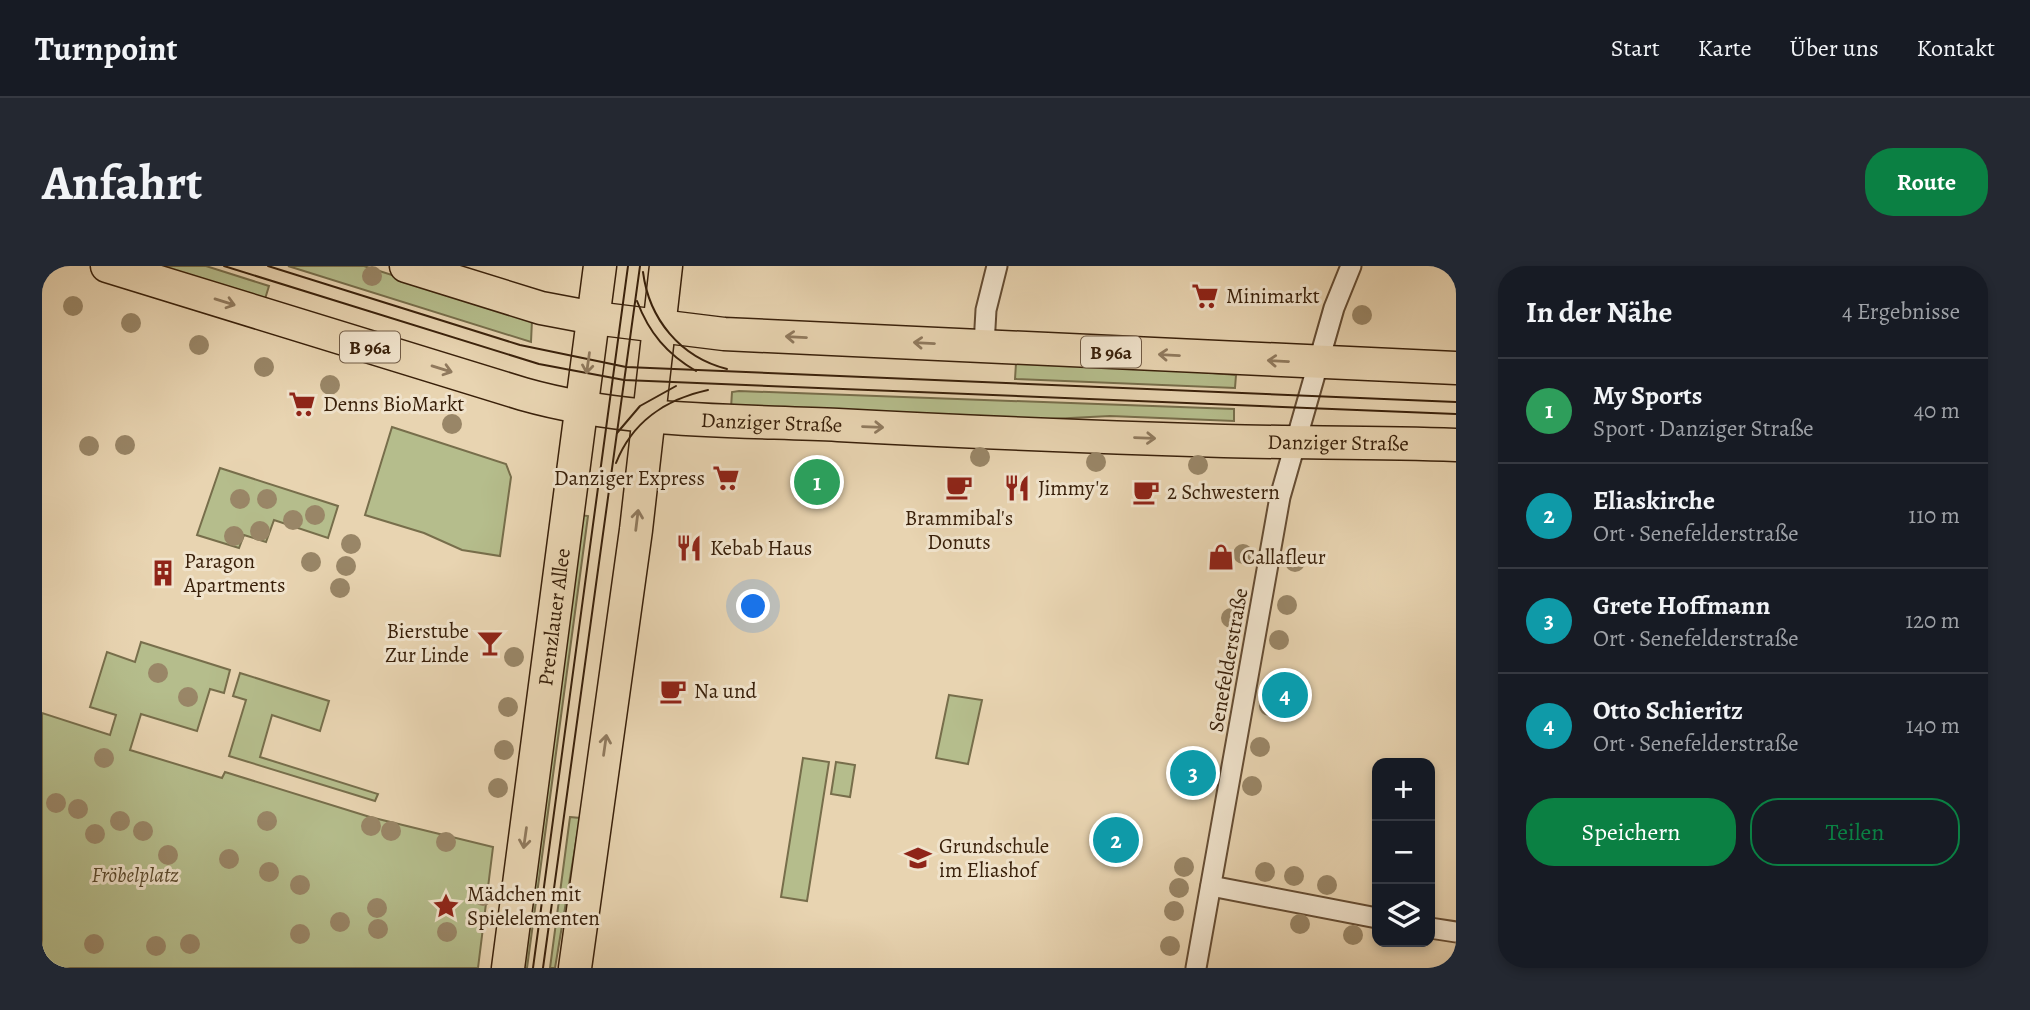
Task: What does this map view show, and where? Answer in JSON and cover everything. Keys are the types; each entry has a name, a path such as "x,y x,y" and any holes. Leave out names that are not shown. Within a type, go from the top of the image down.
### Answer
{"main road":[{"name":"Danziger Straße","path":"107,266 523,394 582,408 649,416 997,432 1456,445"},
{"name":"B 96a","path":"406,266 534,306 594,318 724,334 1456,368"},
{"name":"Prenzlauer Allee","path":"508,968 600,266"},
{"path":"575,968 636,530 666,266"}],"street":[{"path":"984,345 986,310 997,266"},
{"name":"Senefelderstraße","path":"1196,968 1280,497 1350,266"},
{"path":"1211,886 1372,917"},
{"path":"1435,929 1456,932"}],"green space":[{"path":"158,266 206,266 269,286 265,299"},
{"path":"288,266 364,266 532,320 531,342"},
{"path":"1016,363 1166,369 1236,375 1235,388 1015,379"},
{"path":"732,392 1234,409 1234,421 1110,416 1031,420 731,408"},
{"path":"392,427 506,464 511,477 500,556 462,550 424,533 365,515"},
{"path":"220,468 338,506 328,538 274,520 266,542 244,535 239,548 197,535"},
{"path":"580,515 588,516 527,968 519,968"},
{"name":"Fröbelplatz","path":"141,642 230,670 224,693 210,689 197,731 141,714 130,750 222,778 225,772 370,817 493,847 478,968 42,968 42,713 110,735 116,715 90,707 107,652 135,662"},
{"path":"240,673 329,701 320,731 272,715 260,757 378,794 375,801 229,756 246,700 233,696"},
{"path":"949,695 982,700 968,764 936,758"},
{"path":"803,758 829,762 807,901 781,897"},
{"path":"836,762 855,765 850,797 831,794"},
{"path":"570,817 580,818 555,968 550,968"}],"tram line":[{"path":"224,266 539,364 624,380 1456,414"},
{"path":"268,266 520,345 626,367 1456,402"},
{"path":"533,968 628,266"},
{"path":"543,968 640,266"},
{"path":"643,272 652,305 670,334 695,355 727,369"},
{"path":"637,301 660,342 696,371"},
{"path":"617,433 640,406 676,386"},
{"path":"616,463 631,436 652,414 678,399 708,390"}],"place":[{"name":"Minimarkt","path":"1205,296"},
{"name":"Denns BioMarkt","path":"302,404"},
{"name":"Danziger Express","path":"726,478"},
{"name":"My Sports","path":"817,482"},
{"name":"Brammibal's Donuts","path":"959,487"},
{"name":"Jimmy'z","path":"1017,488"},
{"name":"2 Schwestern","path":"1146,492"},
{"name":"Kebab Haus","path":"689,548"},
{"name":"Callafleur","path":"1221,557"},
{"name":"Paragon Apartments","path":"163,573"},
{"name":"Bierstube Zur Linde","path":"490,643"},
{"name":"Na und","path":"673,691"},
{"name":"Otto Schieritz","path":"1285,695"},
{"name":"Grete Hoffmann","path":"1193,773"},
{"name":"Eliaskirche","path":"1116,840"},
{"name":"Grundschule im Eliashof","path":"918,858"},
{"name":"Mädchen mit Spielelementen","path":"446,906"}]}
